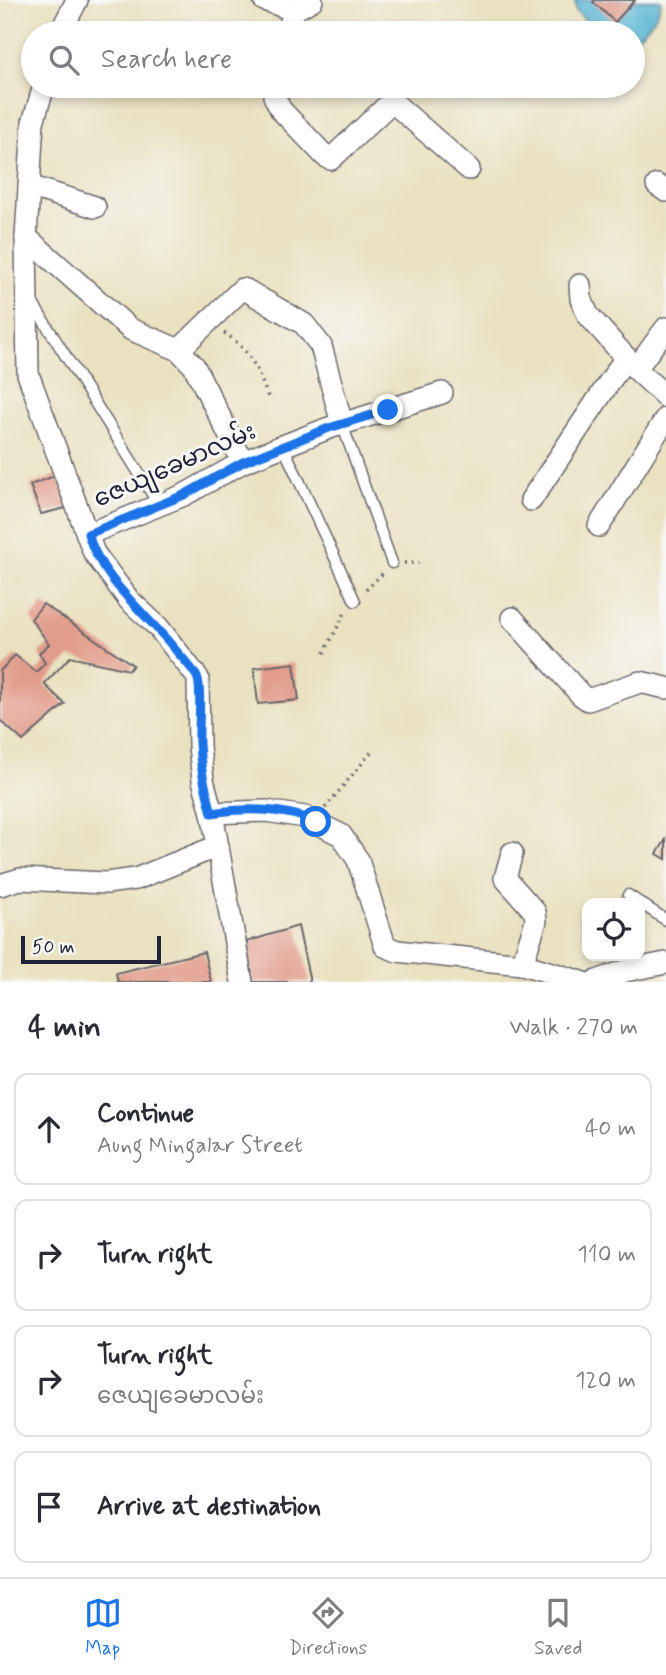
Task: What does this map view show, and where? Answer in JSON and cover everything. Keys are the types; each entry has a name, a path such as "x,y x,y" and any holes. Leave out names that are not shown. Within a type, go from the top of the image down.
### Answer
{"street":[{"path":"66,21 77,0"},
{"path":"264,0 303,5 294,21"},
{"name":"ဇေယျခေမာလမ်း","path":"40,98 33,122 26,237 28,374 88,534 184,495 243,462 342,424 442,393"},
{"path":"275,98 281,110 324,156 331,159 387,106 395,104 470,169"},
{"path":"29,186 95,207"},
{"path":"26,237 130,329 179,350 194,366 243,462"},
{"path":"580,285 581,299 588,315 666,397"},
{"path":"179,350 242,289 304,324 321,346 342,424"},
{"path":"531,500 631,363 666,328"},
{"path":"599,526 666,418"},
{"path":"88,534 94,553 129,600 158,627 198,678 199,746 203,780 212,813 242,982"},
{"path":"512,618 588,700 640,682 666,688"},
{"path":"212,813 266,811 305,817 341,835 358,860 385,946 397,951 522,964 582,982"},
{"path":"0,885 20,878 106,883 136,879 218,846"},
{"path":"512,853 505,878 535,912 536,921 522,964"},
{"path":"594,982 663,957"}],"lane":[{"path":"27,294 159,505"},
{"path":"342,424 392,563"},
{"path":"284,446 355,601"},
{"path":"628,895 666,919"}],"path":[{"path":"207,323 234,339 255,361 268,397"},
{"path":"331,798 373,750"}],"water":[{"path":"575,0 661,0 654,18 645,30 645,21 586,21 576,11"}],"building":[{"path":"595,0 635,0 616,21 593,2"},
{"path":"57,475 70,507 41,514 30,485"},
{"path":"43,604 133,665 129,670 70,657 44,684 65,704 23,741 0,720 0,671 15,655 36,672 45,663 39,653 49,644 31,619"},
{"path":"294,663 299,700 258,704 254,668"},
{"path":"666,839 666,859 657,854"},
{"path":"298,926 310,982 253,982 246,942"},
{"path":"204,952 211,982 118,982 116,973"}],"route":[{"path":"316,822 305,817 266,811 212,813 203,780 199,746 198,678 158,627 129,600 94,553 88,534 184,495 243,462 329,428 388,410"}]}
